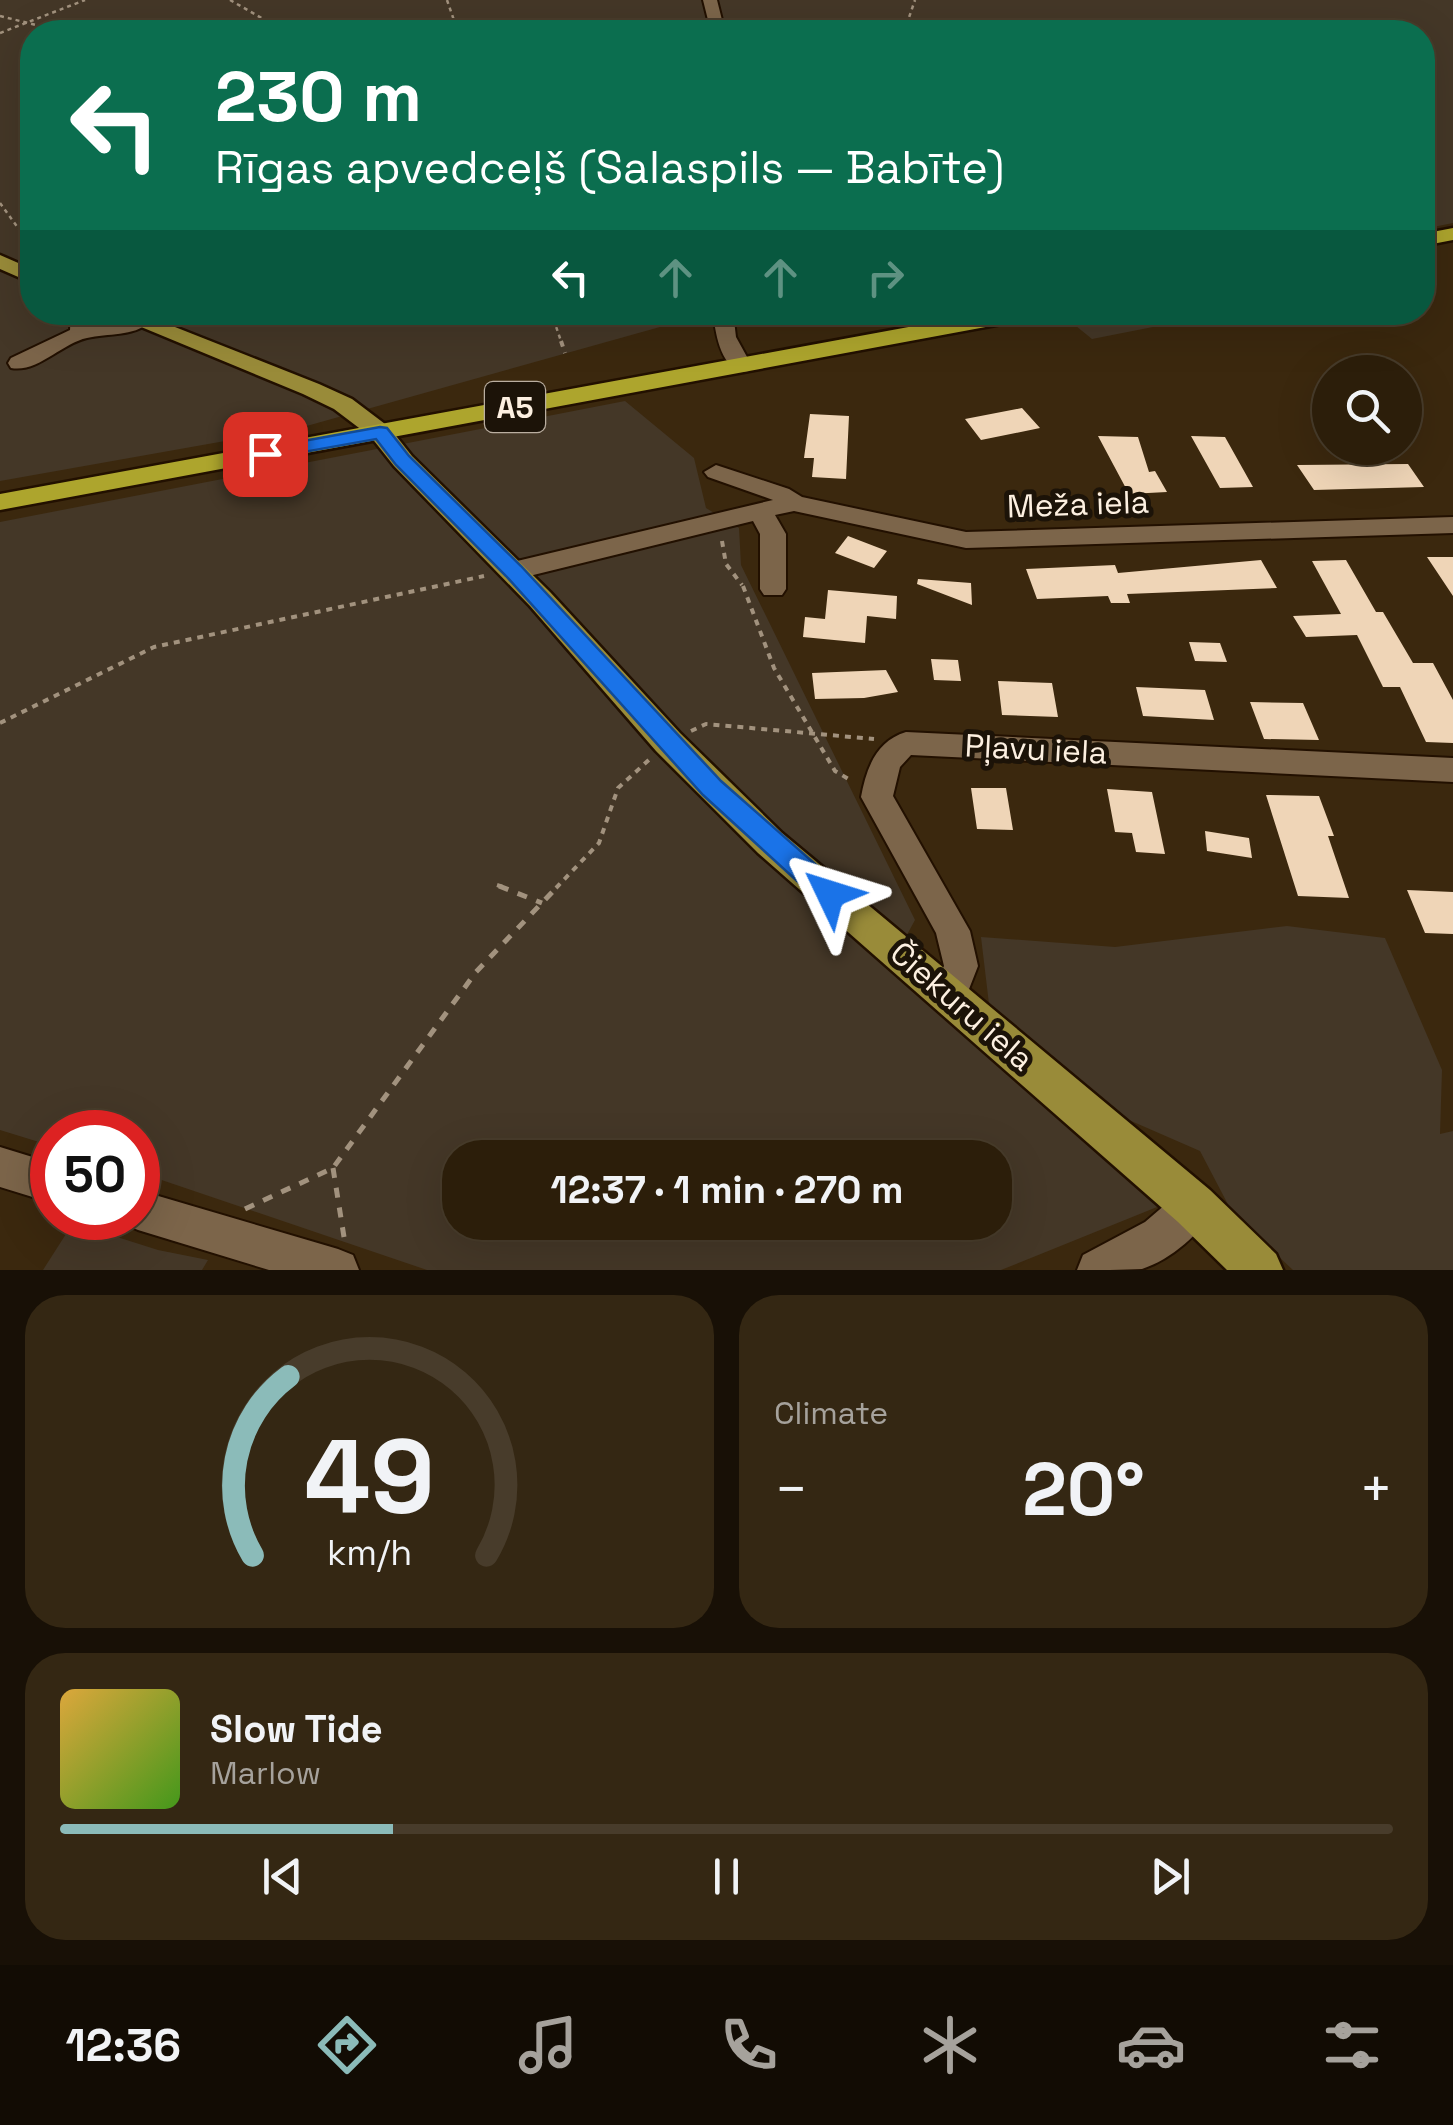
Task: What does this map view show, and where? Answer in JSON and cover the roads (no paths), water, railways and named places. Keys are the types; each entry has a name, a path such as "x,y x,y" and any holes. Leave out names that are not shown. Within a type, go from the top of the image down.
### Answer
{"highway":[{"name":"A5","path":"0,502 960,325"}],"main road":[{"name":"Čiekuru iela","path":"148,325 312,389 343,404 380,432 668,742 770,843 1194,1206 1260,1270"}],"street":[{"path":"19,364 78,325"},
{"path":"91,325 108,331 129,325"},
{"path":"725,325 726,337 741,366"},
{"name":"Meža iela","path":"716,472 780,494 794,503 966,540 1453,525"},
{"path":"513,571 794,503"},
{"path":"760,510 773,534 773,589"},
{"name":"Pļavu iela","path":"950,996 960,966 953,932 877,796 880,771 895,749 906,743 1453,770"},
{"path":"0,1166 30,1176"},
{"path":"1098,1270 1160,1236 1194,1206"},
{"path":"160,1217 342,1262"}]}
